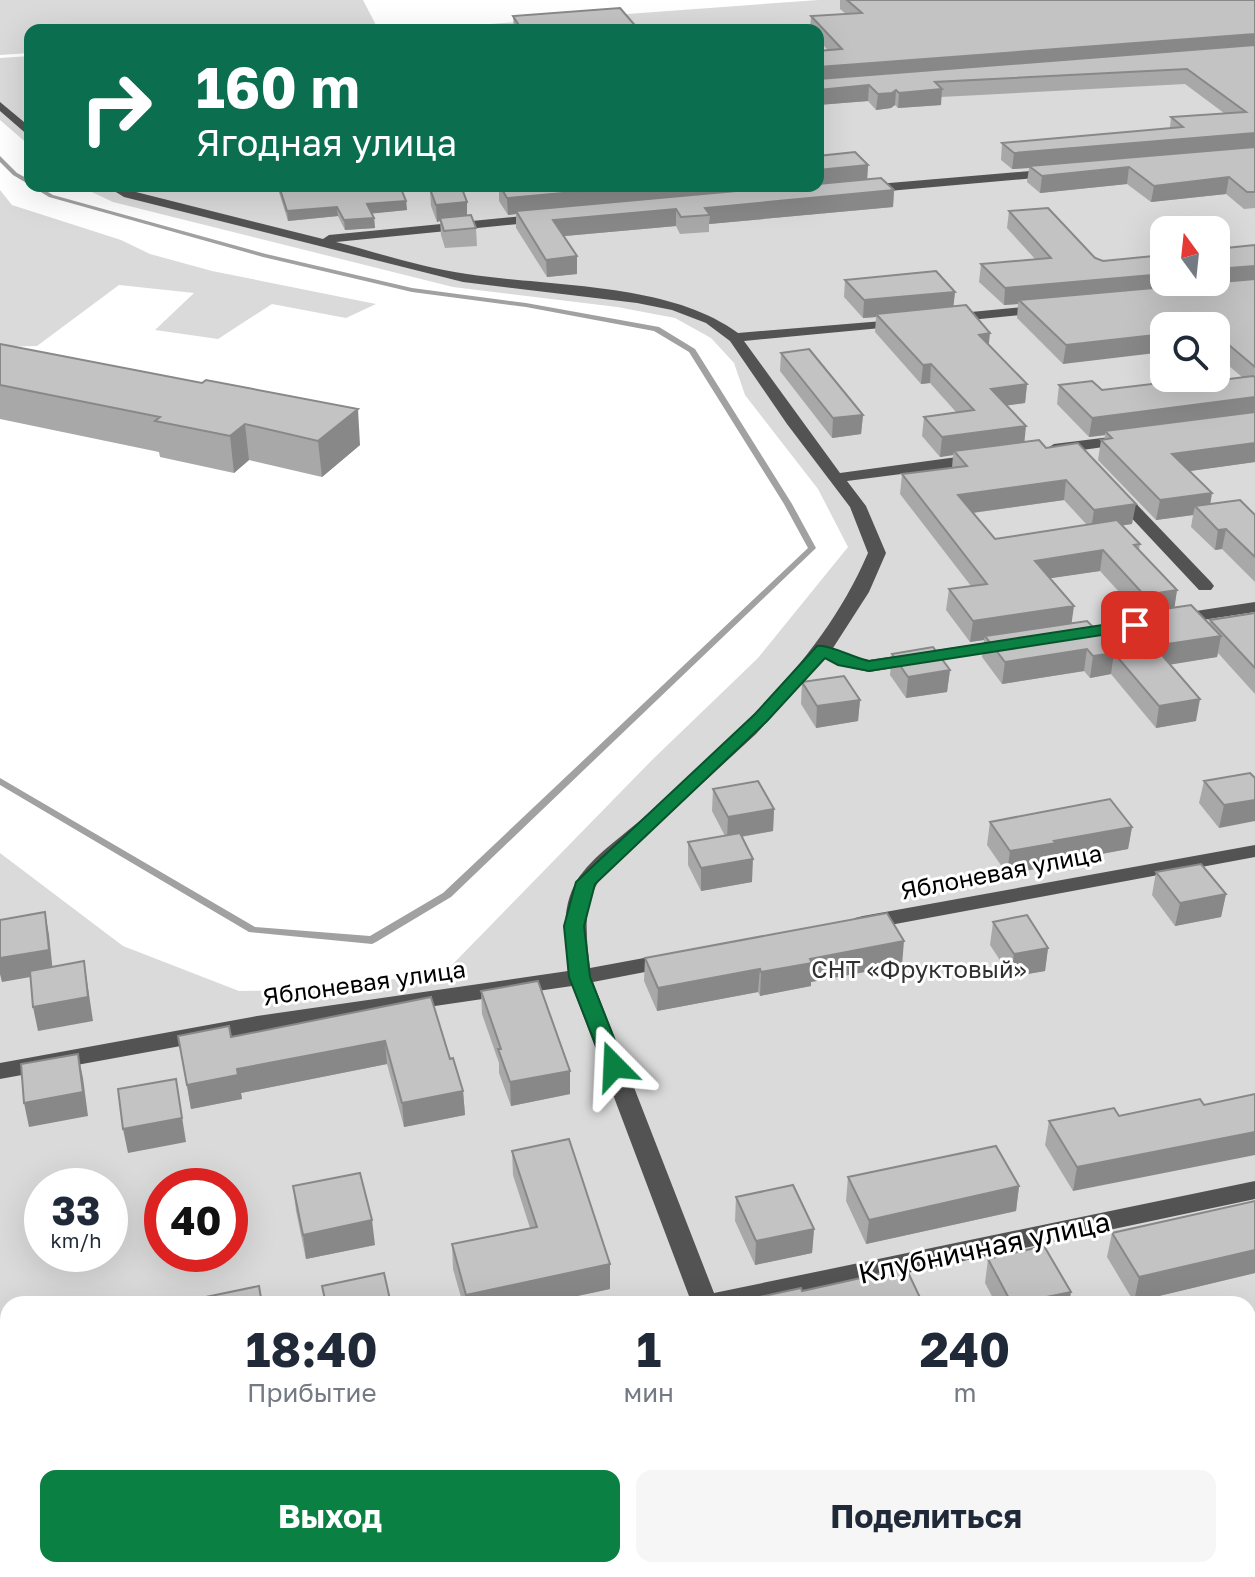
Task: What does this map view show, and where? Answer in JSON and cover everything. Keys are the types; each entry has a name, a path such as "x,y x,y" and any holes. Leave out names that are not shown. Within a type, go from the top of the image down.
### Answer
{"street":[{"path":"0,105 24,127"},
{"path":"850,190 1068,172"},
{"path":"124,192 463,278 675,306 711,320 735,338 858,506 877,553 869,576 823,650 761,717 586,882 574,926 580,977 702,1296"},
{"path":"313,240 551,218"},
{"path":"940,319 1066,307"},
{"path":"735,338 924,320"},
{"path":"1042,451 1079,453 1149,437"},
{"path":"836,478 994,457"},
{"path":"1106,482 1205,586"},
{"path":"1151,623 1255,607"},
{"path":"823,650 844,661 869,666 1026,642"},
{"name":"Яблоневая улица","path":"843,927 1255,851"},
{"name":"Яблоневая улица","path":"0,1071 257,1024 580,977 688,956"},
{"name":"Клубничная улица","path":"750,1296 1255,1190"}],"green space":[{"path":"0,0 363,0 375,24 24,24 24,53 0,55"},
{"name":"СНТ «Фруктовый»","path":"818,0 1255,0 1255,1296 0,1296 0,853 123,946 239,991 347,989 450,967 652,760 758,658 848,547 818,489 745,395 734,363 711,338 675,318 617,307 453,287 113,202 92,192 824,192 824,24 490,24"},
{"path":"24,56 24,141 0,120 0,58"},
{"path":"0,190 12,205 121,240 150,254 212,271 376,304 346,318 272,304 218,339 155,330 194,293 119,285 37,346 0,347"}],"building":[{"path":"847,0 1255,0 1255,34 824,67 824,50 842,49 824,30 824,24 819,24 811,16 862,13"},
{"path":"620,8 634,24 518,24 513,16"},
{"path":"1255,45 1255,133 1014,153 1002,143 1183,127 1171,117 1246,112 1187,69 935,82 942,89 899,93 896,90 878,94 869,85 824,89 824,79"},
{"path":"1255,147 1255,192 1247,192 1229,177 1154,186 1129,167 1042,176 1029,166"},
{"path":"855,152 868,165 824,169 824,155"},
{"path":"881,178 894,190 705,208 710,215 681,217 676,209 553,220 577,256 546,260 516,211 727,192 824,192 824,183"},
{"path":"281,192 402,192 406,201 367,204 374,218 344,220 337,207 287,211"},
{"path":"431,192 463,192 467,202 436,205"},
{"path":"504,192 574,192 507,198"},
{"path":"1048,208 1095,258 1103,261 1150,256 1150,275 1005,288 981,264 1051,258 1009,211"},
{"path":"471,215 476,228 444,231 440,218"},
{"path":"1255,245 1255,266 1230,268 1230,248"},
{"path":"936,271 955,292 864,300 845,280"},
{"path":"1255,279 1255,367 1230,346 1230,312 1150,312 1150,336 1066,345 1019,300 1150,288 1150,296 1230,296 1230,281"},
{"path":"966,305 990,333 979,335 1027,384 991,389 1026,426 942,437 924,417 974,410 931,364 923,365 876,314"},
{"path":"0,344 358,409 318,441 245,424 230,436 155,421 160,417 0,385"},
{"path":"809,349 863,415 833,418 781,353"},
{"path":"1255,377 1255,397 1092,418 1059,385 1092,381 1102,390 1150,384 1150,392 1230,392 1230,379"},
{"path":"1255,412 1255,443 1172,454 1212,493 1160,500 1101,440 1112,438 1105,431"},
{"path":"1039,440 1046,448 1078,443 1136,504 1094,510 1066,480 958,495 995,539 1117,520 1140,544 1134,545 1177,590 1144,595 1103,550 1035,561 1074,606 973,621 949,589 987,584 902,474 967,466 954,451"},
{"path":"1240,500 1255,515 1255,557 1226,529 1218,530 1195,506"},
{"path":"1191,605 1221,636 1154,646 1200,699 1159,706 1114,653 1093,656 1087,649 1005,662 985,636 1087,621 1096,630 1166,619 1158,610"},
{"path":"1255,613 1255,668 1210,620"},
{"path":"933,647 950,670 908,677 892,654"},
{"path":"844,676 860,700 817,706 802,682"},
{"path":"1250,773 1255,778 1255,800 1224,805 1204,781"},
{"path":"758,781 774,809 728,817 713,789"},
{"path":"1110,799 1132,827 1010,851 990,822"},
{"path":"740,833 753,859 701,868 688,842"},
{"path":"1201,864 1226,894 1180,903 1156,872"},
{"path":"45,912 49,950 0,958 0,920"},
{"path":"887,913 904,941 810,959 812,963 761,972 760,969 658,988 645,958"},
{"path":"1027,915 1048,948 1014,954 993,922"},
{"path":"84,961 88,997 33,1007 30,971"},
{"path":"538,981 570,1071 510,1082 481,991"},
{"path":"431,997 463,1091 402,1103 385,1041 237,1069 238,1075 187,1085 178,1036 229,1026 231,1037"},
{"path":"78,1054 83,1092 24,1103 21,1064"},
{"path":"176,1079 182,1118 123,1129 118,1089"},
{"path":"1255,1094 1255,1132 1077,1167 1049,1121 1114,1108 1119,1116 1200,1099 1204,1105"},
{"path":"569,1139 610,1264 466,1295 452,1244 537,1227 512,1151"},
{"path":"996,1146 1019,1186 869,1220 848,1177"},
{"path":"360,1173 372,1220 303,1235 293,1186"},
{"path":"793,1185 814,1229 756,1241 736,1197"},
{"path":"1255,1201 1255,1250 1139,1277 1112,1233"},
{"path":"1044,1246 1071,1292 1051,1296 1008,1296 988,1259"},
{"path":"906,1268 919,1296 764,1296 801,1288 802,1291"},
{"path":"384,1273 389,1296 324,1296 322,1286"},
{"path":"259,1286 261,1296 211,1296"}],"waterway":[{"path":"0,158 24,179"},
{"path":"0,781 253,930 372,940 447,895 812,548 692,351 656,329 526,305 412,290 265,256 44,192"}],"route":[{"path":"614,1066 580,977 574,926 586,882 761,717 823,650 844,661 869,666 1135,625"}]}
